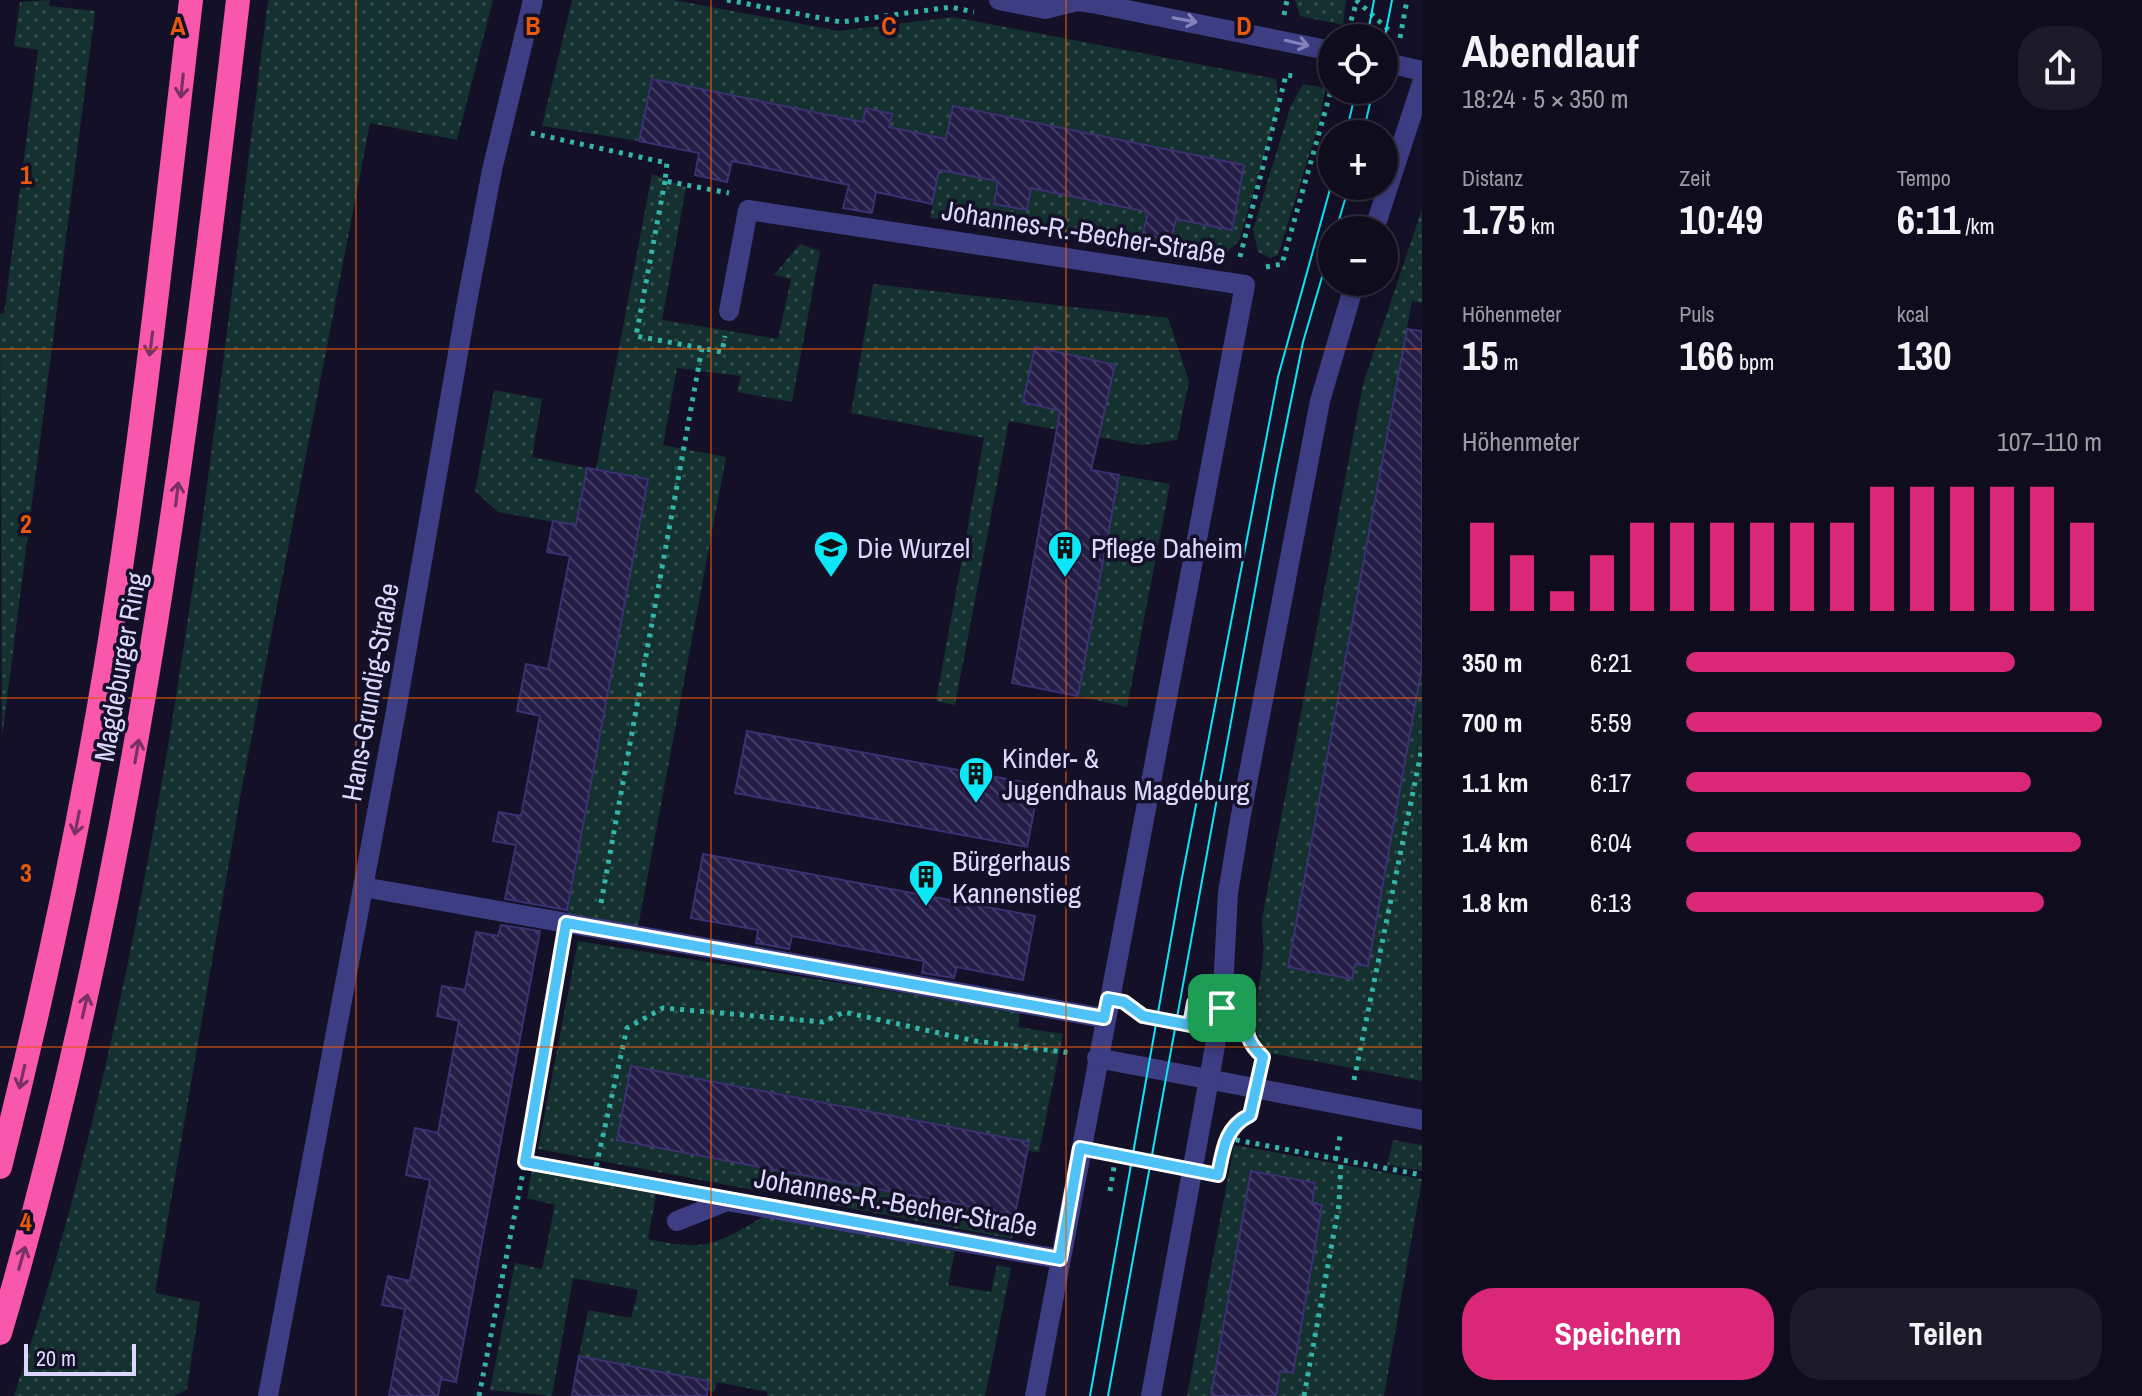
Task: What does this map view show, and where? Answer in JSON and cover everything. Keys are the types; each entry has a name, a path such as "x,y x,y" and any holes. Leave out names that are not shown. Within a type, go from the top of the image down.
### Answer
{"highway":[{"name":"Magdeburger Ring","path":"0,1167 59,916 106,664 160,277 191,0"},
{"name":"Magdeburger Ring","path":"0,1333 35,1212 91,982 140,733 172,538 238,0"}],"street":[{"name":"Hans-Grundig-Straße","path":"268,1396 492,170 533,0"},
{"path":"999,0 1045,9 1077,1 1092,3 1318,48"},
{"path":"1398,65 1422,71"},
{"path":"1379,216 1419,108 1422,83"},
{"name":"Johannes-R.-Becher-Straße","path":"729,311 748,210 1245,285 1035,1396"},
{"path":"1151,1396 1222,1008 1228,893 1240,820 1320,401 1351,296"},
{"path":"363,887 566,923 1106,1008"},
{"path":"1097,1058 1422,1120"},
{"name":"Johannes-R.-Becher-Straße","path":"677,1221 727,1201 1060,1259"}],"path":[{"path":"1349,24 1356,0 1400,39 1411,42"},
{"path":"1400,39 1407,0"},
{"name":"Johannes-R.-Becher-Straße","path":"1302,77 1286,75 1239,261 1265,267 1282,264 1327,104"},
{"path":"665,181 636,336 722,352 729,311"},
{"path":"597,928 702,348"},
{"path":"1349,1105 1422,748"},
{"path":"479,1396 525,1162 566,923"},
{"path":"1106,1008 1124,1002 1143,1016 1190,1025 1194,1003 1247,1013 1245,1028 1251,1046 1263,1057 1250,1115 1239,1120 1225,1138 1223,1150"},
{"path":"594,1176 627,1028 663,1008 823,1022 844,1012 975,1041 1073,1053"},
{"path":"1225,1138 1422,1175"},
{"path":"1080,1148 1191,1169"},
{"path":"1110,1191 1116,1155"},
{"path":"1304,1396 1339,1205 1341,1160"},
{"path":"525,1162 727,1201"}],"green space":[{"path":"50,0 49,6 95,11 2,737 0,314 4,314 38,50 14,46 20,2"},
{"path":"268,0 493,0 457,140 370,123 242,787 155,1293 200,1302 187,1389 174,1396 14,1396 65,1226 108,1054 144,880 175,705 201,529"},
{"path":"572,0 674,0 839,31 953,17 1276,79 1279,105 1239,241 1227,252 930,218 939,170 998,181 994,204 1031,188 1148,212 1143,234 1170,240 1175,219 1232,229 1244,165 953,106 946,139 652,79 639,141 542,126"},
{"path":"1295,0 1346,0 1343,24 1300,16"},
{"path":"1303,84 1318,87 1318,104 1322,104 1320,120 1278,255 1271,258 1258,252 1253,230 1290,108"},
{"path":"652,174 686,187 662,320 778,339 791,279 774,275 800,244 820,251 792,402 737,392 741,376 677,368 663,445 726,457 638,927 567,915 648,480 596,469"},
{"path":"1422,209 1422,303 1412,301 1288,967 1351,979 1355,964 1368,966 1422,667 1422,1081 1270,1053 1257,1032 1255,1020 1263,957 1262,919 1363,384 1393,296 1398,296 1398,280"},
{"path":"873,284 1168,318 1189,381 1177,440 1142,445 1009,421 955,705 936,701 984,438 851,413"},
{"path":"494,390 542,399 532,457 587,468 576,526 498,512 475,491"},
{"path":"1119,475 1170,484 1127,707 1078,696"},
{"path":"578,941 1020,1012 1018,1027 1063,1034 1039,1152 1027,1151 1029,1142 898,1116 895,1126 885,1114 632,1066 618,1140 1015,1215 1012,1239 538,1149"},
{"path":"1393,1140 1422,1145 1422,1171 1387,1165"},
{"path":"1234,1145 1422,1179 1384,1396 1276,1396 1280,1371 1293,1373 1322,1205 1312,1203 1315,1183 1251,1171 1211,1396 1187,1396"},
{"path":"532,1170 656,1194 648,1239 684,1245 710,1243 766,1215 955,1251 948,1285 991,1292 997,1265 1011,1268 985,1396 767,1396 768,1392 717,1382 714,1392 699,1389 701,1379 579,1356 588,1310 631,1318 638,1290 573,1278 552,1396 490,1390 515,1263 542,1269 555,1205 527,1198"}],"building":[{"path":"652,79 863,122 866,108 892,114 889,127 946,139 953,106 1244,165 1232,230 1176,219 1171,240 1143,234 1148,212 1031,188 1027,210 994,204 998,181 939,170 932,204 876,192 872,213 843,208 849,185 732,161 727,182 695,175 699,153 639,141"},
{"path":"1407,329 1422,331 1422,667 1368,966 1355,964 1352,979 1288,967"},
{"name":"Pflege Daheim","path":"1035,347 1115,365 1091,470 1119,475 1078,696 1012,683 1060,411 1023,402"},
{"path":"587,468 648,479 567,910 505,899 516,845 493,841 499,812 521,816 540,716 517,711 526,664 548,669 570,556 547,552 553,521 576,525"},
{"path":"747,731 1039,785 1027,847 735,793"},
{"path":"703,854 1035,916 1023,980 957,967 954,978 922,973 924,961 792,936 789,949 756,943 758,930 691,918"},
{"path":"501,925 540,931 456,1382 441,1379 438,1396 389,1396 405,1309 382,1305 388,1276 410,1281 430,1180 406,1175 415,1128 438,1133 459,1021 437,1016 442,986 465,990 476,932 498,936"},
{"path":"631,1066 1029,1142 1015,1215 617,1140"},
{"path":"1251,1171 1315,1183 1312,1203 1322,1205 1293,1373 1280,1371 1276,1396 1211,1396"},
{"path":"579,1356 708,1381 707,1396 572,1396"}],"tram line":[{"path":"1370,24 1374,0"},
{"path":"1387,24 1392,0"},
{"path":"1349,120 1353,104"},
{"path":"1366,120 1370,104"},
{"path":"1090,1396 1181,883 1278,377 1327,200"},
{"path":"1340,216 1345,200"},
{"path":"1108,1396 1276,475 1303,342 1318,291"}],"place":[{"name":"Die Wurzel","path":"831,579"},
{"name":"Pflege Daheim","path":"1065,579"},
{"name":"Kinder- & Jugendhaus Magdeburg","path":"976,805"},
{"name":"Bürgerhaus Kannenstieg","path":"926,908"}],"route":[{"path":"566,923 1104,1018 1108,999 1124,1002 1143,1016 1190,1025 1194,1003 1222,1008 1247,1013 1245,1028 1251,1046 1263,1057 1250,1115 1239,1120 1225,1138 1218,1175 1080,1148 1060,1259 525,1162 566,923"}]}
